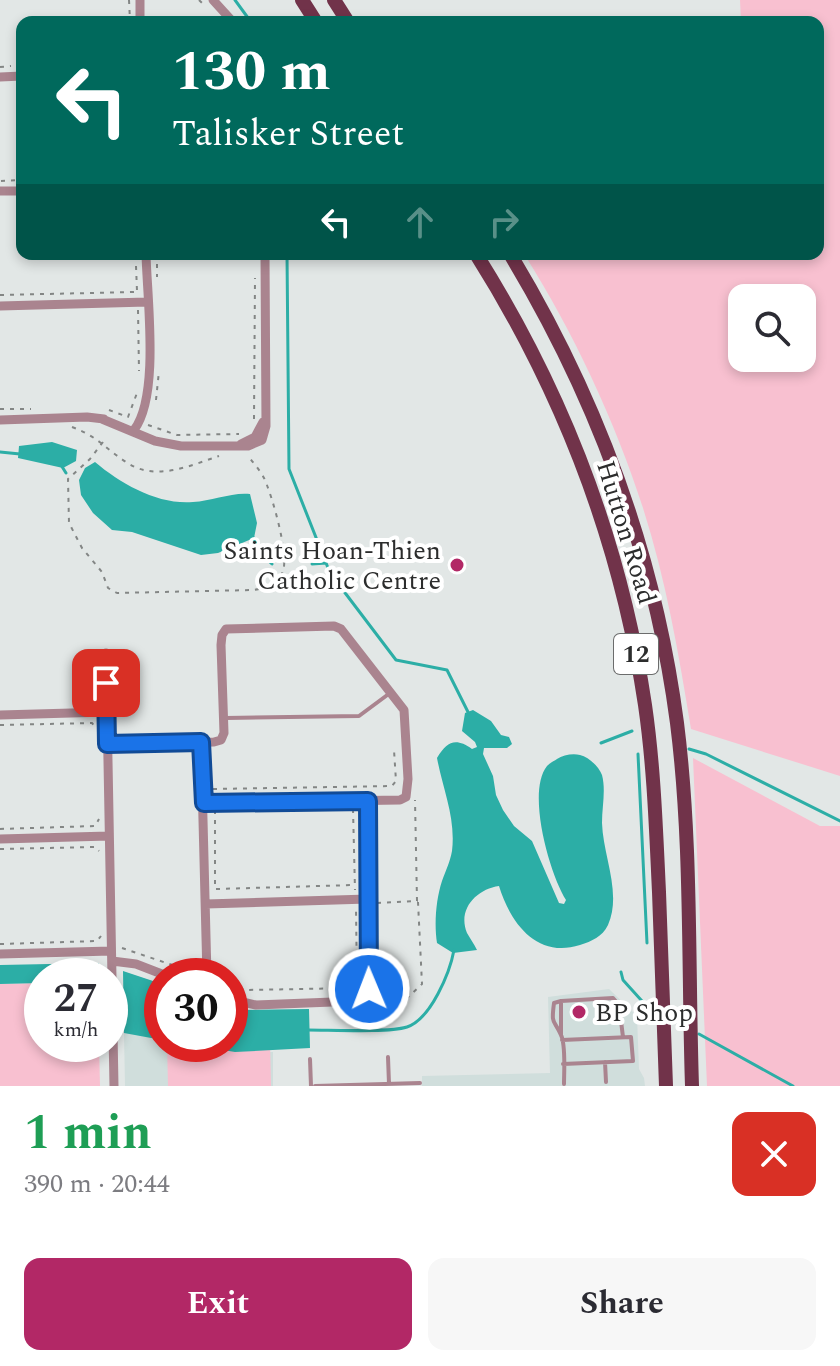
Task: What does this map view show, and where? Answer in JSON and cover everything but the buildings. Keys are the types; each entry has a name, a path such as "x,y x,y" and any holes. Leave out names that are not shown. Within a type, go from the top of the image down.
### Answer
{"main road":[{"path":"309,12 332,0"},
{"name":"Hutton Road","path":"479,260 533,352 587,476 616,567 638,664 650,740 655,812 666,1086"},
{"name":"Hutton Road","path":"513,260 554,330 620,482 644,560 665,651 680,758 685,826 692,1086"},
{"path":"616,567 644,560"}],"street":[{"path":"213,0 228,16"},
{"path":"145,260 141,298 149,383 142,393 138,427 146,438 181,446 239,445 258,434 264,418 265,260"},
{"path":"0,306 141,298"},
{"path":"0,420 102,414 114,426 138,427"},
{"path":"107,744 221,740 224,733 221,645 226,629 334,626 341,629 404,710 408,794 400,800 204,803"},
{"path":"106,653 109,836 115,953 114,1086"},
{"path":"0,715 107,712"},
{"path":"201,742 206,958"},
{"path":"248,1003 358,1001 368,993 368,801"},
{"path":"0,839 109,836"},
{"path":"206,904 368,901"},
{"path":"0,954 115,953 144,967"}],"lane":[{"path":"223,718 359,716 392,691"},
{"path":"564,1084 561,1001 613,998 619,1005 623,1037"},
{"path":"562,1038 631,1037 633,1061 563,1064"},
{"path":"388,1057 389,1085"},
{"path":"310,1059 313,1086 420,1083"},
{"path":"605,1062 606,1082"}],"path":[{"path":"157,260 157,278"},
{"path":"136,267 141,298 139,375"},
{"path":"252,426 255,270"},
{"path":"0,295 141,298"},
{"path":"152,410 158,396 159,371"},
{"path":"102,414 128,417 142,393"},
{"path":"0,409 30,409"},
{"path":"68,426 103,442 127,463 152,471 181,469 223,455"},
{"path":"138,427 185,436 245,433"},
{"path":"103,442 90,459 69,476 68,517 78,541 100,567 108,588 117,593 252,590 266,588 278,579 284,570 284,551 266,484 248,453"},
{"path":"93,702 97,697 96,669"},
{"path":"0,725 92,723 97,728"},
{"path":"212,789 392,786 396,781 394,750"},
{"path":"368,993 380,1005 402,1003 422,984 415,796"},
{"path":"0,829 95,826 99,821"},
{"path":"0,849 95,847 100,851"},
{"path":"215,889 355,884"},
{"path":"368,901 417,901"},
{"path":"0,944 97,941 101,936"},
{"path":"115,953 144,960"}],"shaded area":[{"path":"740,0 840,0 840,776 691,729 677,646 651,535 632,475 576,345 528,260 824,260 824,16 741,16"},
{"path":"693,758 820,826 840,826 840,1086 707,1086"},
{"path":"24,983 24,1062 99,1062 100,1086 0,1086 0,984"},
{"path":"609,989 637,1016 639,1069 645,1086 422,1086 422,1076 550,1073 548,997"},
{"path":"128,1033 144,1033 144,1062 248,1062 248,1052 273,1052 273,1086 125,1086"},
{"path":"270,1040 271,1086 168,1086 167,1062 248,1062 248,1042"}],"water":[{"path":"52,442 77,450 76,461 63,468 18,458 19,446"},
{"path":"95,462 128,485 167,500 193,502 250,494 257,523 254,538 218,553 201,555 132,532 112,530 93,513 81,495 79,480 85,468"},
{"path":"473,710 491,721 501,735 509,737 512,744 507,748 484,748 483,754 503,810 514,826 532,841 559,903 564,904 566,900 547,853 540,813 541,778 549,764 571,754 587,758 601,772 604,787 603,836 613,900 608,925 593,940 564,948 538,942 518,924 499,886 483,891 467,908 467,933 477,950 453,953 437,943 437,904 453,839 451,816 437,758 452,743 461,743 472,749 477,747 462,731 465,713"},
{"path":"0,965 24,965 24,983 0,984"},
{"path":"128,973 144,978 144,1037 128,1034"},
{"path":"309,1009 310,1048 248,1051 248,1010"}],"waterway":[{"path":"235,0 247,16"},
{"path":"287,260 289,469 330,573 396,660 447,670 469,714"},
{"path":"0,452 20,454"},
{"path":"61,465 66,473"},
{"path":"250,538 254,538 258,551 272,564"},
{"path":"312,564 326,563"},
{"path":"601,743 632,731"},
{"path":"689,749 706,754 840,821"},
{"path":"638,754 647,943"},
{"path":"308,1030 359,1031 407,1027 424,1015 438,994 454,950"},
{"path":"621,972 623,980 651,1011 646,1015"},
{"path":"699,1034 793,1086"}],"place":[{"name":"Saints Hoan-Thien Catholic Centre","path":"457,565"},
{"name":"BP Shop","path":"579,1012"}],"route":[{"path":"106,683 107,744 201,742 204,803 368,801 369,989"}]}
